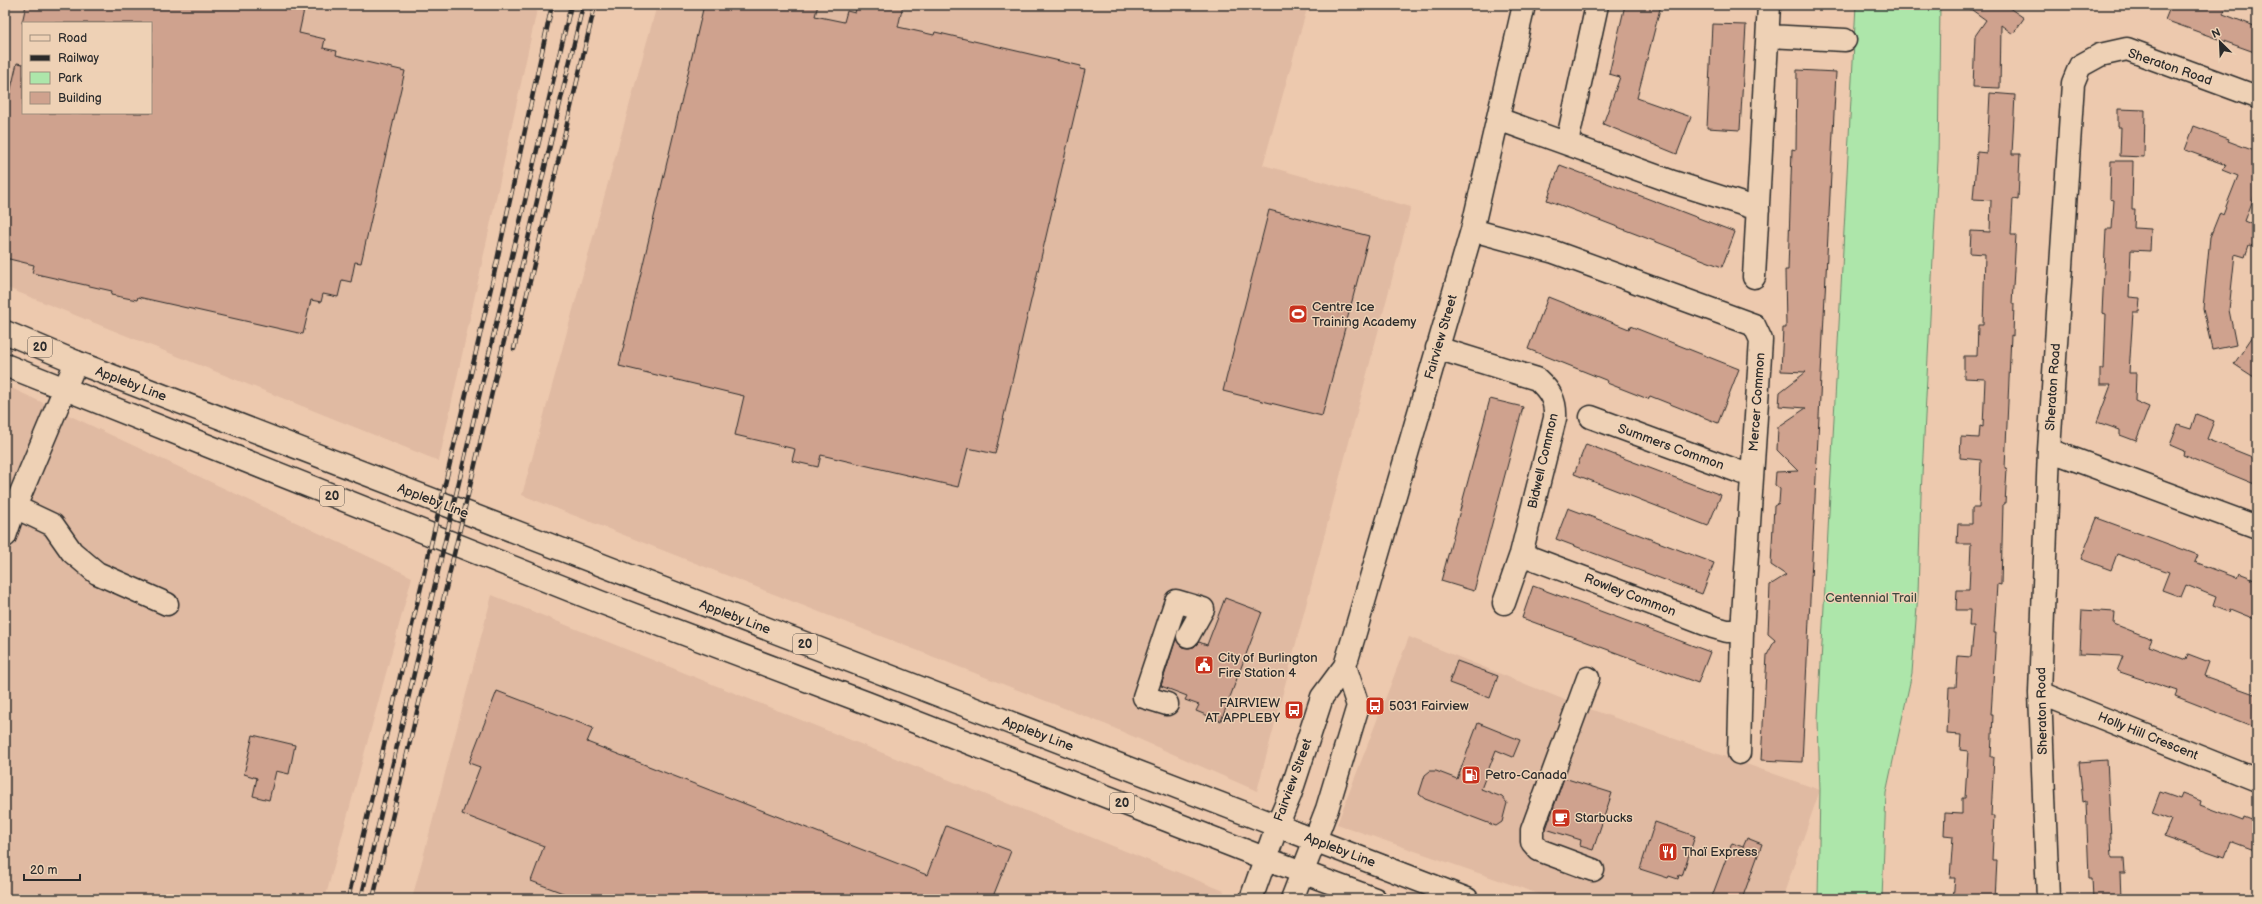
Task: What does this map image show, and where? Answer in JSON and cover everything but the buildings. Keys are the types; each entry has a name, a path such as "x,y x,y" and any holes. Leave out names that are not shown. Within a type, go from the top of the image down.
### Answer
{"street":[{"name":"Fairview Street","path":"1250,899 1264,858 1290,795 1322,697 1345,666 1472,230 1524,5"},
{"path":"1567,143 1597,5"},
{"path":"1754,277 1769,5"},
{"path":"1768,36 1845,40"},
{"name":"Sheraton Road","path":"2048,899 2040,693 2049,450 2073,83 2080,66 2100,55 2127,49 2257,97"},
{"path":"1498,118 1673,182 1758,209"},
{"name":"Mercer Common","path":"1472,230 1554,252 1754,326 1761,340 1742,631 1739,753"},
{"name":"Appleby Line","path":"5,332 76,362 1467,899"},
{"name":"Bidwell Common","path":"1437,348 1537,379 1548,389 1554,399 1556,418 1521,554 1504,603"},
{"path":"5,536 15,507 76,362"},
{"name":"20","path":"5,364 600,602 867,703 1302,873"},
{"name":"Summers Common","path":"1591,417 1751,476"},
{"path":"2049,450 2257,527"},
{"path":"15,507 53,525 72,552 97,573 167,604"},
{"name":"Rowley Common","path":"1521,554 1713,627 1742,631"},
{"path":"1167,704 1144,697 1176,601 1203,609 1188,636"},
{"path":"1292,899 1327,809 1358,706 1345,666"},
{"path":"1588,678 1532,830 1532,842 1539,850 1594,870"},
{"name":"Holly Hill Crescent","path":"2040,693 2257,780"},
{"path":"1302,873 1375,899"}],"shaded area":[{"path":"5,5 538,5 439,461 5,287"},
{"path":"657,5 1308,5 1263,165 1411,207 1257,791 1107,725 522,495"},
{"path":"5,385 412,577 325,899 5,899"},
{"path":"492,595 1224,891 1222,899 412,899"},
{"path":"1409,637 1570,702 1820,790 1782,899 1606,899 1597,896 1595,899 1553,899 1337,824"}],"green space":[{"name":"Centennial Trail","path":"1856,5 1940,5 1938,160 1921,495 1918,593 1912,673 1886,793 1882,899 1818,899 1820,790 1818,719"}],"railway":[{"path":"348,899 493,279 552,5"},
{"path":"361,899 571,5"},
{"path":"373,899 583,5"},
{"path":"514,349 595,5"}],"place":[{"name":"Centre Ice Training Academy","path":"1298,314"},
{"name":"City of Burlington Fire Station 4","path":"1204,665"},
{"name":"5031 Fairview","path":"1375,706"},
{"name":"FAIRVIEW AT APPLEBY","path":"1294,710"},
{"name":"Petro-Canada","path":"1471,775"},
{"name":"Starbucks","path":"1561,818"},
{"name":"Thaï Express","path":"1668,852"}]}
